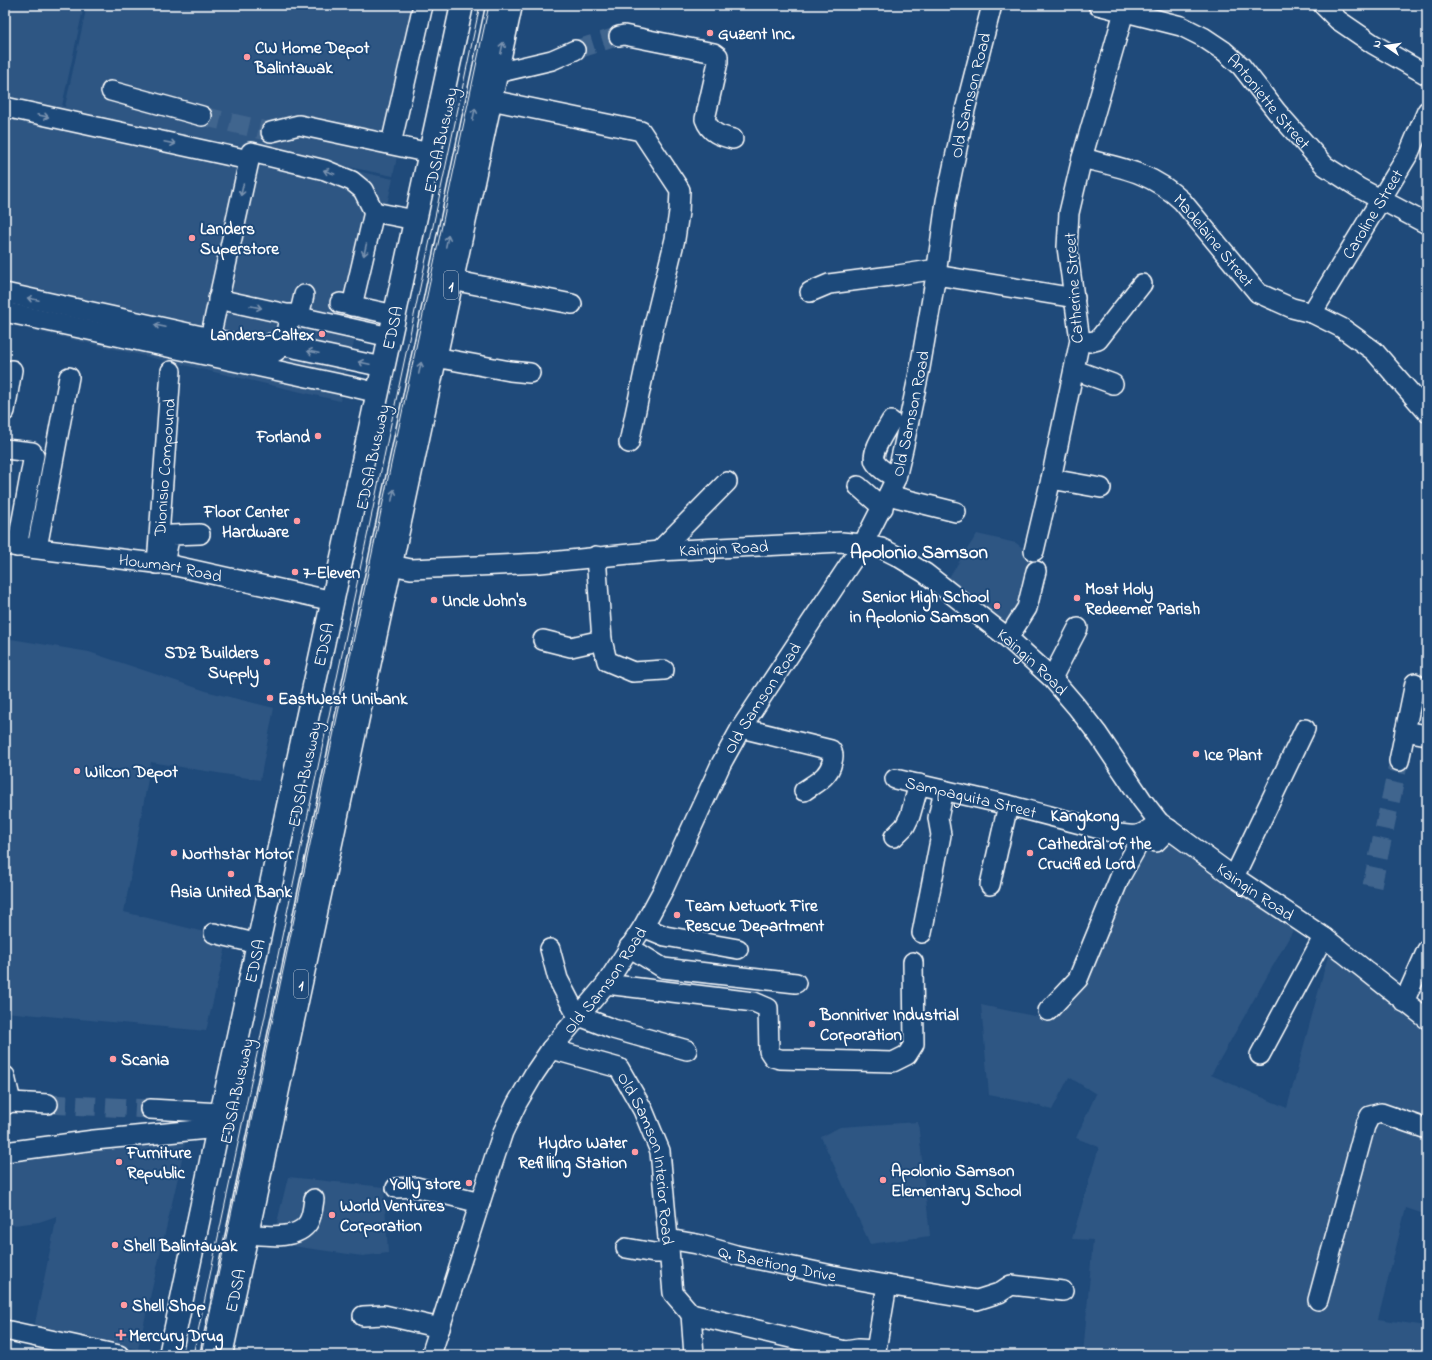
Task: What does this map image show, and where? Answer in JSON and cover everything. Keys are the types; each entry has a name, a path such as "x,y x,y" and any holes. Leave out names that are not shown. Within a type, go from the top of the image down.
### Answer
{"highway":[{"name":"EDSA","path":"170,1355 462,5"},
{"name":"EDSA","path":"220,1355 511,5"}],"street":[{"path":"391,144 424,5"},
{"name":"EDSA Busway","path":"180,1355 469,5"},
{"name":"EDSA Busway","path":"210,1355 496,5"},
{"name":"Old Samson Road","path":"431,1355 494,1159 506,1126 517,1103 551,1049 606,984 629,946 643,927 663,890 721,764 741,728 863,544 889,494 903,449 920,368 937,272 946,201 965,110 992,5"},
{"name":"Antoniette Street","path":"1098,5 1125,9 1181,26 1224,51 1241,66 1277,112 1325,166 1354,185 1427,224"},
{"path":"1323,5 1338,20 1373,44 1427,75"},
{"name":"Catherine Street","path":"1034,550 1075,370 1080,340 1067,247 1069,213 1082,158 1125,9"},
{"path":"619,36 624,35 714,53 718,56 718,62 705,119 713,132 719,136 733,139"},
{"path":"497,73 552,60 575,50"},
{"path":"111,91 202,116"},
{"path":"491,100 641,131 680,190 679,212 675,239 654,325 629,443"},
{"path":"5,107 249,160"},
{"name":"Caroline Street","path":"1312,313 1409,153 1427,111"},
{"path":"271,132 299,125 430,153"},
{"path":"205,332 218,298 251,152 325,170 342,176 358,185 363,190 374,212 346,304 395,315"},
{"name":"Madelaine Street","path":"1082,158 1133,171 1154,180 1170,190 1182,201 1258,293 1292,308 1312,313 1342,328 1374,351 1427,412"},
{"path":"374,212 415,220"},
{"path":"810,292 829,284 898,275 937,272 1075,298"},
{"path":"452,280 572,304"},
{"path":"1080,340 1090,342 1098,340 1142,284"},
{"path":"5,293 283,346 383,367"},
{"path":"283,346 294,315 304,295"},
{"path":"218,298 390,336"},
{"path":"5,312 378,393"},
{"path":"435,357 510,371 530,373"},
{"path":"5,411 12,370"},
{"path":"1075,370 1113,384"},
{"name":"Dionisio Compound","path":"161,564 171,371"},
{"path":"37,548 68,377"},
{"path":"889,494 874,457 877,447 891,421"},
{"path":"5,449 32,452 34,455 11,546"},
{"path":"1051,479 1100,488"},
{"path":"659,551 727,482"},
{"path":"858,486 956,512"},
{"path":"161,564 169,539 172,535 200,534"},
{"name":"Kaingin Road","path":"391,566 419,569 540,563 596,556 659,551 841,542 863,544 881,548 925,573 1008,638 1052,678 1097,733 1142,800 1157,832 1234,877 1325,938 1427,1019"},
{"name":"Howmart Road","path":"11,546 161,564 333,601"},
{"path":"596,556 602,640 608,661 633,672 664,670"},
{"path":"1008,638 1027,608 1036,571"},
{"path":"1052,678 1078,628"},
{"path":"543,640 571,647 602,640"},
{"path":"1399,762 1415,683"},
{"path":"741,728 831,750 833,752 833,757 829,773 804,791"},
{"path":"1234,877 1305,729"},
{"path":"1405,731 1427,735"},
{"name":"Sampaguita Street","path":"895,779 1008,805 1119,834 1132,835 1157,832"},
{"path":"894,837 905,826 910,816 919,784"},
{"path":"922,933 941,835 938,818 944,790"},
{"path":"990,886 1008,805"},
{"path":"1048,1011 1078,979 1120,877 1157,832"},
{"path":"643,927 665,936 738,949"},
{"path":"214,933 258,944"},
{"path":"1260,1055 1319,945 1325,938"},
{"path":"629,946 663,968 796,983"},
{"path":"550,949 562,990 579,1016 613,1029 687,1050"},
{"path":"1404,1002 1427,950"},
{"path":"606,984 754,1002 768,1008 769,1051 773,1057 780,1059 893,1062 907,1055 914,1044 914,962"},
{"name":"Old Samson Interior Road","path":"551,1049 619,1068 643,1110 660,1150 673,1293 691,1314"},
{"path":"5,1076 8,1104 48,1104"},
{"path":"150,1109 220,1120"},
{"path":"1318,1300 1365,1126 1370,1116 1381,1113 1427,1129"},
{"path":"5,1152 94,1140 220,1120"},
{"path":"396,1188 416,1187 480,1203"},
{"path":"247,1234 280,1236 305,1228 309,1222 314,1199"},
{"name":"Q. Baetiong Drive","path":"626,1248 654,1253 668,1246 697,1244 736,1255 887,1285 977,1300 998,1293 1011,1285 1063,1291"},
{"path":"694,1355 691,1314 845,1351 858,1349 876,1350 887,1285"},
{"path":"363,1316 384,1315 440,1328"},
{"path":"5,1330 119,1355"}],"shaded area":[{"path":"5,5 84,5 62,106 65,107 87,5 429,5 393,176 225,142 393,179 340,401 5,324"},
{"name":"Senior High School in Apolonio Samson","path":"977,534 1016,543 1040,561 1006,630 946,582"},
{"name":"Wilcon Depot","path":"5,638 89,652 209,692 274,708 260,780 151,762 124,912 228,938 206,1031 5,1012"},
{"path":"1150,830 1295,927 1211,1075 1287,1108 1329,952 1427,1028 1427,1215 1406,1208 1378,1319 1427,1326 1427,1355 1083,1355 1093,1240 1072,1239 1099,1147 1076,1138 1096,1094 1069,1077 1052,1110 1030,1103 989,1095 981,1005 1034,1016 1047,1017"},
{"name":"Apolonio Samson Elementary School","path":"918,1122 930,1236 870,1244 821,1137 840,1127"},
{"path":"187,1133 138,1349 34,1328 57,1216 39,1222 5,1226 5,1153"},
{"name":"World Ventures Corporation","path":"288,1177 384,1187 388,1253 362,1256 272,1243"},
{"path":"348,1352 423,1353 423,1355 338,1355"}],"tunnel":[{"path":"575,50 619,36"},
{"path":"202,116 271,132"},
{"path":"1372,886 1399,761"},
{"path":"48,1104 150,1109"}],"tram line":[{"path":"193,1355 480,5"},
{"path":"201,1355 489,5"}],"place":[{"name":"Guzent Inc.","path":"710,33"},
{"name":"CW Home Depot Balintawak","path":"247,57"},
{"name":"Landers Superstore","path":"192,238"},
{"name":"Landers-Caltex","path":"322,334"},
{"name":"Forland","path":"318,436"},
{"name":"Floor Center Hardware","path":"297,521"},
{"name":"7-Eleven","path":"295,572"},
{"name":"Most Holy Redeemer Parish","path":"1077,598"},
{"name":"Uncle John's","path":"434,600"},
{"name":"Senior High School in Apolonio Samson","path":"997,606"},
{"name":"SDZ Builders Supply","path":"267,662"},
{"name":"EastWest Unibank","path":"270,698"},
{"name":"Ice Plant","path":"1196,754"},
{"name":"Wilcon Depot","path":"77,771"},
{"name":"Northstar Motor","path":"174,853"},
{"name":"Cathedral of the Crucified Lord","path":"1030,853"},
{"name":"Asia United Bank","path":"231,874"},
{"name":"Team Network Fire Rescue Department","path":"677,915"},
{"name":"Bonniriver Industrial Corporation","path":"812,1024"},
{"name":"Scania","path":"113,1059"},
{"name":"Hydro Water Refilling Station","path":"635,1152"},
{"name":"Furniture Republic","path":"119,1162"},
{"name":"Apolonio Samson Elementary School","path":"883,1180"},
{"name":"Yolly store","path":"469,1183"},
{"name":"World Ventures Corporation","path":"332,1215"},
{"name":"Shell Balintawak","path":"115,1245"},
{"name":"Shell Shop","path":"124,1305"},
{"name":"Mercury Drug","path":"121,1335"}],"district":[{"name":"Apolonio Samson","path":"919,551"},
{"name":"Kangkong","path":"1085,815"}]}
